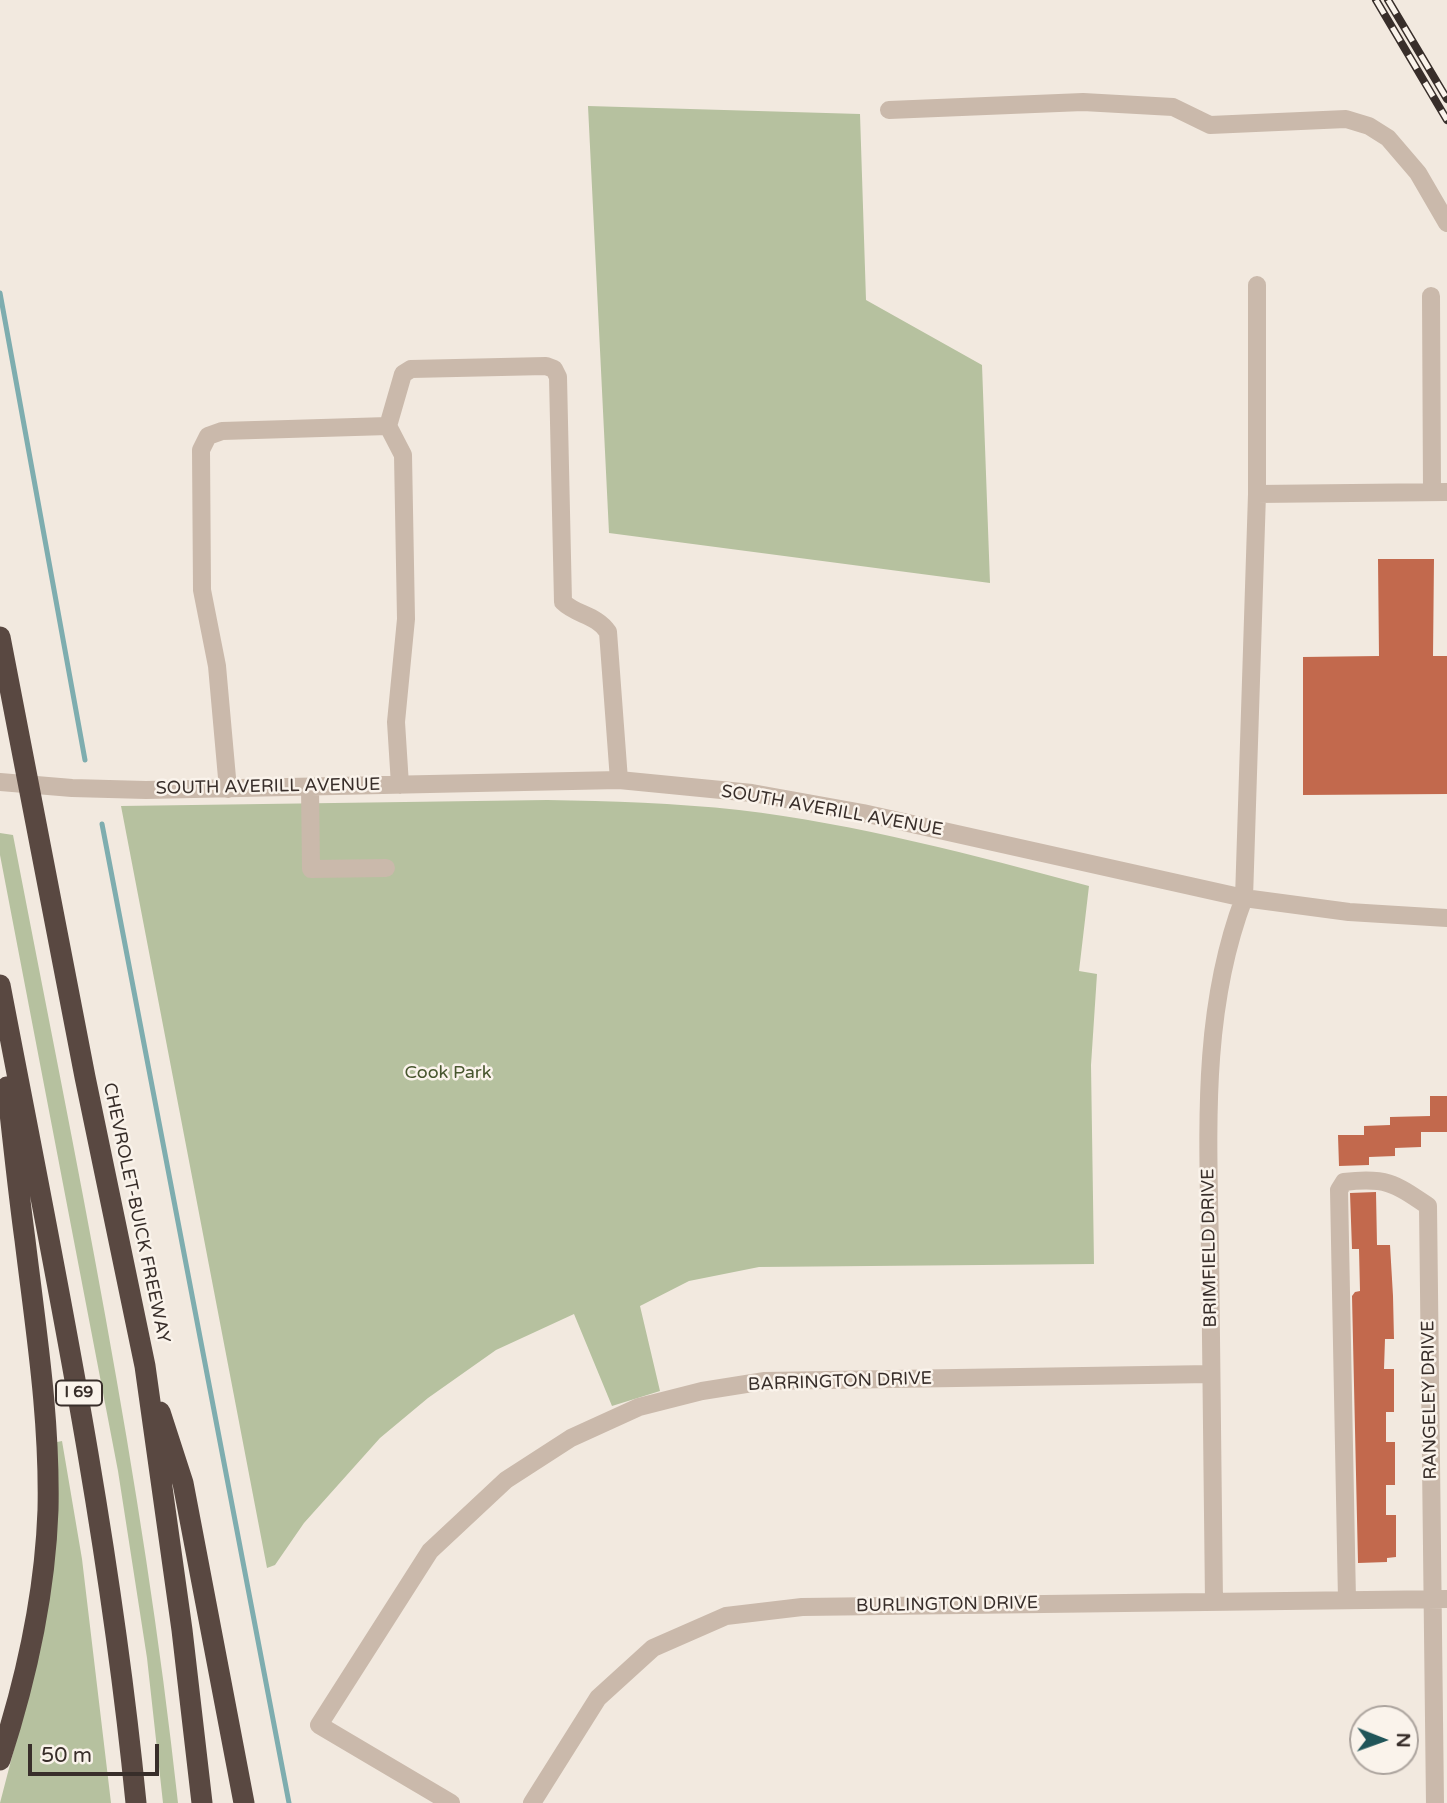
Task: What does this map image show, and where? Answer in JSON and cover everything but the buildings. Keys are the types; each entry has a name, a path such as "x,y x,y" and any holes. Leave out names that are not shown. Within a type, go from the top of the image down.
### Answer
{"highway":[{"name":"CHEVROLET-BUICK FREEWAY","path":"0,637 85,1077 145,1366 183,1630 202,1803"},
{"name":"I 69","path":"0,985 94,1479 120,1651 136,1803"},
{"path":"0,1029 44,1378 48,1479 45,1547 36,1615 21,1688 0,1760"},
{"path":"145,1366 183,1483 244,1803"}],"street":[{"path":"889,110 1083,102 1174,107 1210,125 1346,118 1369,126 1388,138 1418,173 1447,223"},
{"name":"BRIMFIELD DRIVE","path":"1214,1602 1208,1089 1220,975 1231,932 1244,898 1257,494 1257,285"},
{"path":"1257,494 1439,492 1431,296"},
{"path":"400,785 396,722 406,619 403,455 388,426 403,374 411,369 546,366 554,369 558,377 563,601 569,608 602,622 608,632 619,780"},
{"path":"228,789 218,666 202,590 201,450 208,436 222,431 388,426"},
{"name":"SOUTH AVERILL AVENUE","path":"0,782 72,788 228,789 619,780 752,793 851,811 1244,898 1349,912 1447,918"},
{"path":"310,787 311,869 386,868"},
{"name":"RANGELEY DRIVE","path":"1346,1600 1339,1191 1344,1182 1374,1178 1398,1186 1428,1206 1439,1599 1435,1803"},
{"name":"BARRINGTON DRIVE","path":"451,1803 320,1725 329,1705 430,1551 506,1479 571,1438 639,1407 702,1391 765,1381 1211,1374"},
{"name":"BURLINGTON DRIVE","path":"532,1803 598,1698 653,1648 726,1616 802,1607 1439,1599"}],"green space":[{"path":"588,106 860,114 866,300 982,365 990,583 609,533"},
{"name":"Cook Park","path":"547,800 691,806 783,816 915,842 1089,886 1079,971 1097,974 1091,1065 1094,1264 759,1267 689,1281 640,1306 660,1391 612,1406 574,1314 496,1350 428,1398 380,1438 304,1523 275,1565 267,1568 121,806"},
{"path":"0,833 13,835 106,1318 146,1560 178,1803 163,1803 147,1658 118,1471 0,855"},
{"path":"62,1441 82,1559 111,1803 0,1803 41,1645 57,1442"}],"waterway":[{"path":"0,293 85,760"},
{"path":"102,824 289,1803"}],"railway":[{"path":"1376,0 1447,120"},
{"path":"1388,0 1447,99"}]}
